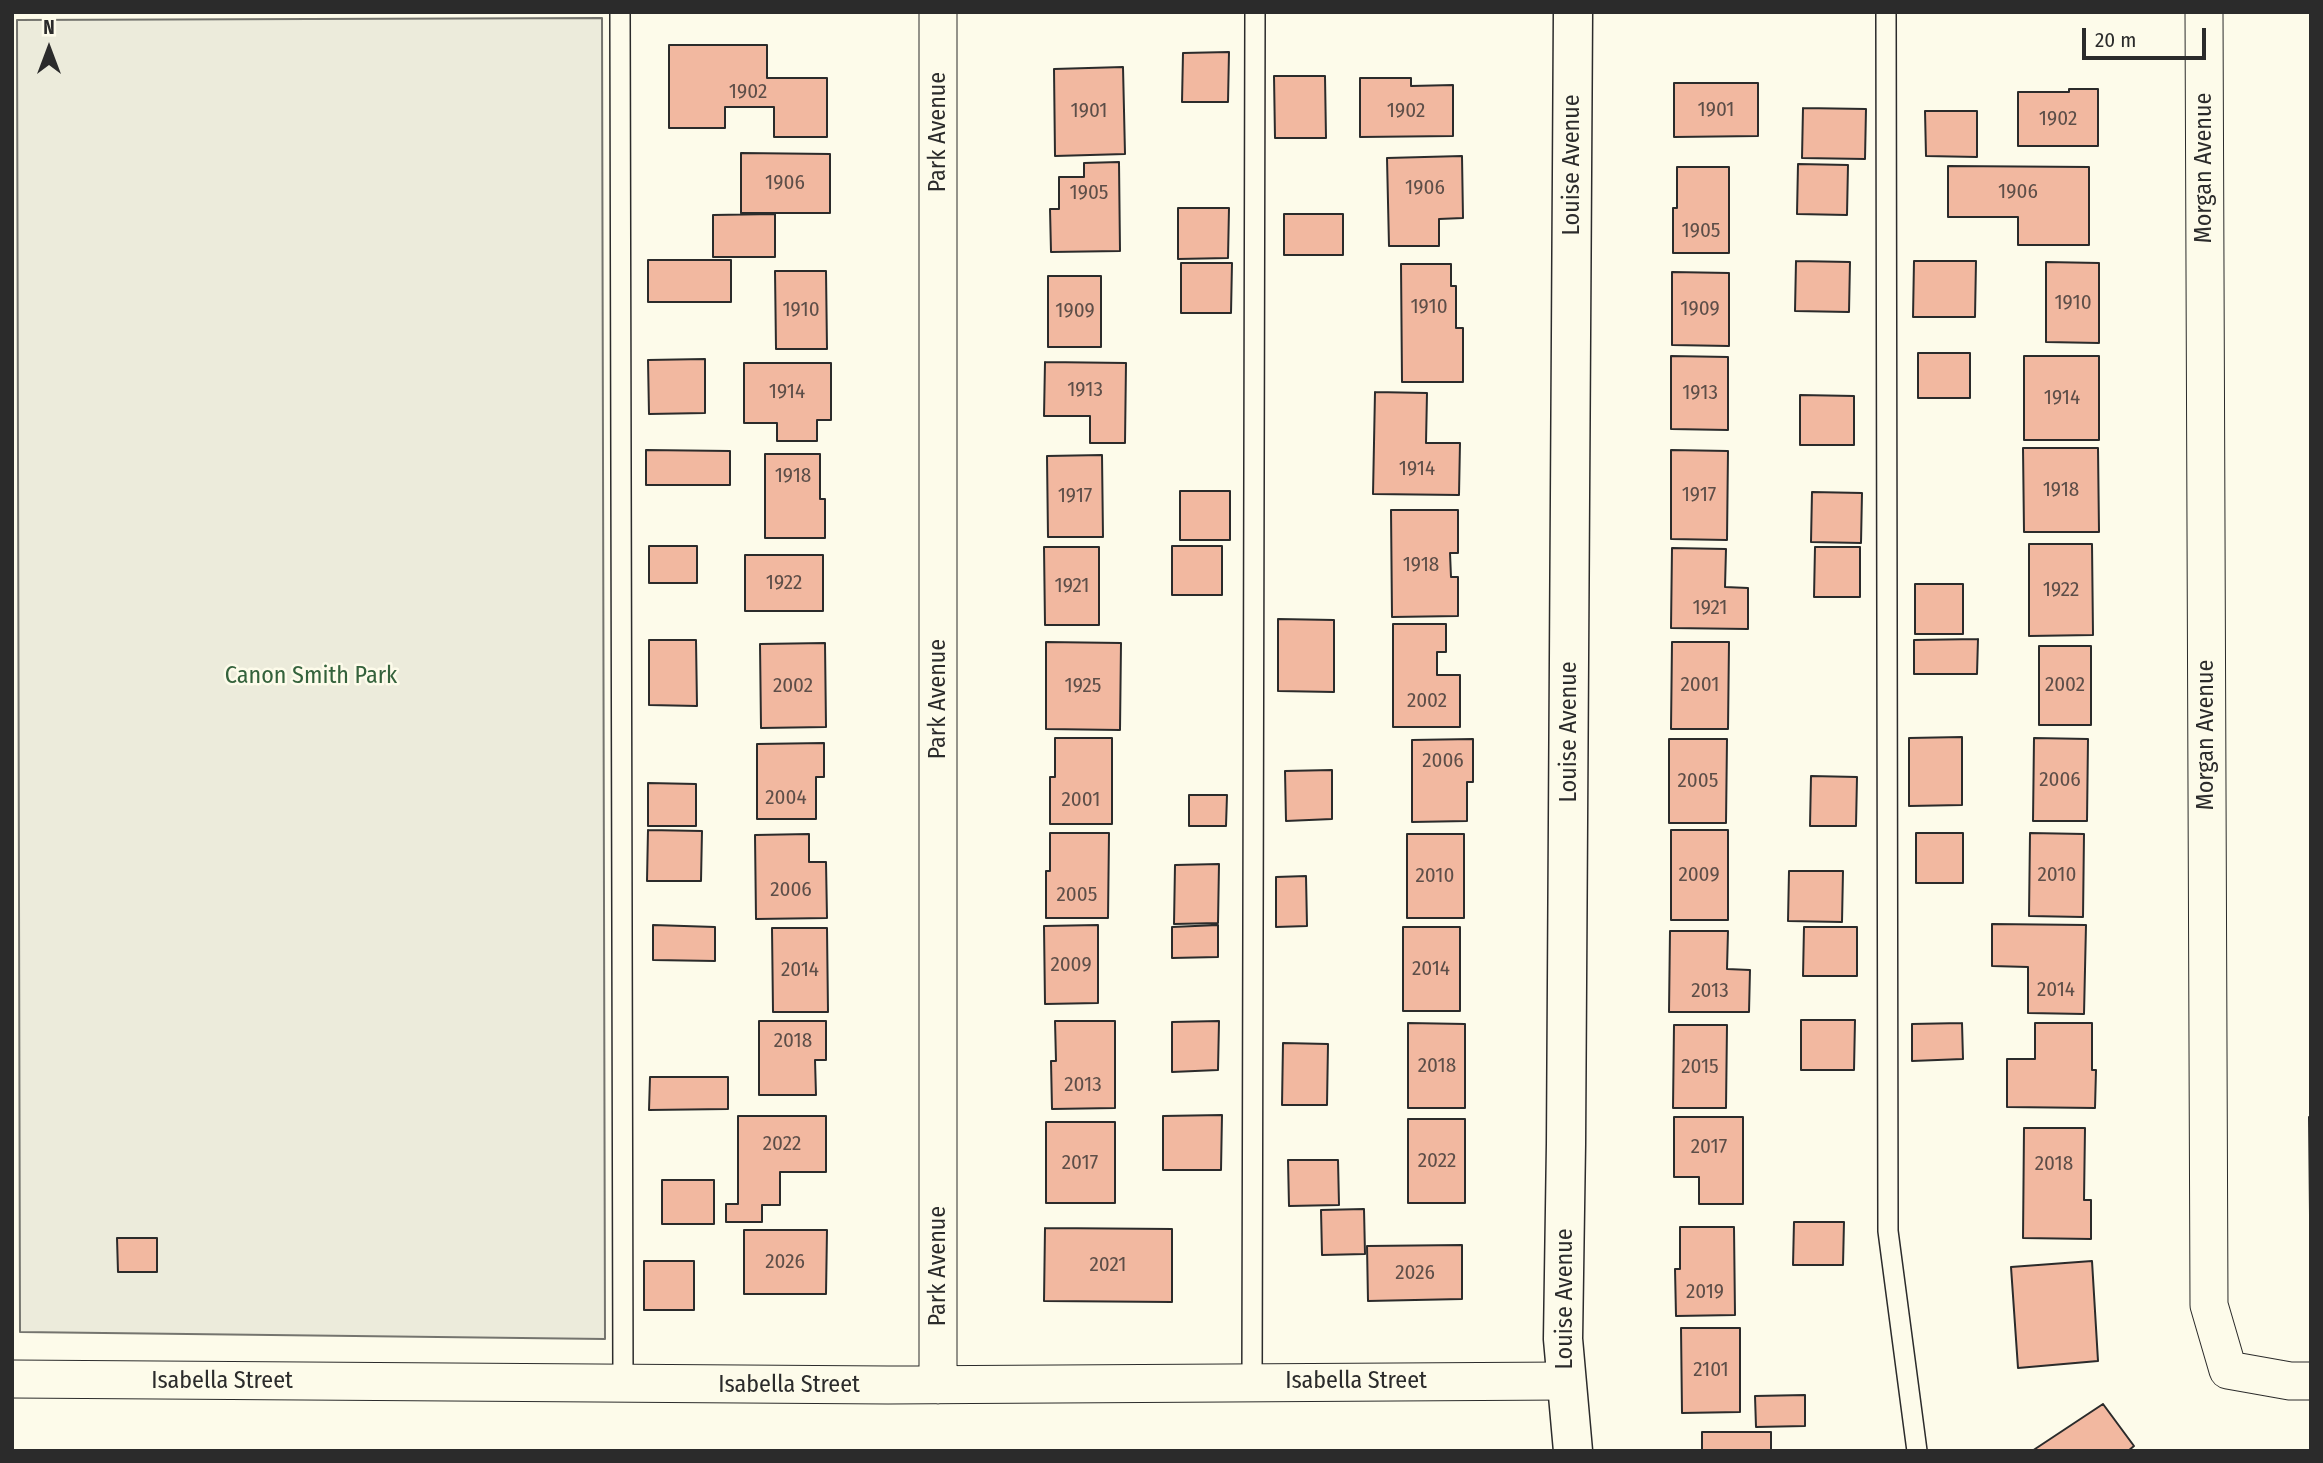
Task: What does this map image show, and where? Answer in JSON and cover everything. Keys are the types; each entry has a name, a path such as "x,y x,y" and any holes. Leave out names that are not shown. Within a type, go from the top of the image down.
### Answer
{"street":[{"name":"Park Avenue","path":"938,12 938,1385"},
{"name":"Louise Avenue","path":"1573,12 1563,1339 1573,1451"},
{"name":"Morgan Avenue","path":"2204,12 2209,1306 2228,1370 2290,1381 2311,1381"},
{"name":"Isabella Street","path":"12,1380 938,1385 1565,1381"}],"lane":[{"path":"620,12 623,1384"},
{"path":"1252,1381 1255,12"},
{"path":"1886,12 1888,1231 1917,1451"}],"green space":[{"name":"Canon Smith Park","path":"602,18 605,1339 20,1332 17,20"}],"building":[{"path":"669,45 767,45 767,78 827,78 827,137 774,137 774,107 725,107 725,128 669,128"},
{"path":"1229,52 1228,102 1182,102 1183,53"},
{"path":"1123,67 1125,154 1055,156 1054,69"},
{"path":"1274,76 1325,76 1326,138 1275,138"},
{"path":"1360,78 1411,78 1411,86 1453,85 1453,136 1360,137"},
{"path":"1674,83 1758,83 1758,136 1674,137"},
{"path":"2069,89 2098,89 2098,146 2018,146 2018,92 2069,92"},
{"path":"1803,108 1866,109 1865,159 1802,158"},
{"path":"1925,111 1977,111 1977,157 1926,156"},
{"path":"741,153 830,154 830,213 741,213"},
{"path":"1462,156 1463,218 1439,219 1439,246 1389,246 1387,158"},
{"path":"1119,162 1120,251 1051,252 1050,209 1059,209 1059,177 1084,177 1084,163"},
{"path":"1798,164 1848,165 1847,215 1797,214"},
{"path":"1948,166 2089,167 2089,245 2018,245 2018,217 1948,217"},
{"path":"1677,167 1729,167 1729,253 1673,253"},
{"path":"1178,208 1229,208 1228,258 1178,259"},
{"path":"775,214 775,257 713,257 713,215"},
{"path":"1284,214 1343,214 1343,255 1284,255"},
{"path":"648,260 731,260 731,302 648,302"},
{"path":"1796,261 1850,262 1849,312 1795,311"},
{"path":"1914,261 1976,261 1975,317 1913,317"},
{"path":"2046,262 2099,263 2099,343 2046,342"},
{"path":"1181,263 1232,263 1231,313 1181,313"},
{"path":"1401,264 1451,264 1451,286 1456,286 1456,328 1463,328 1463,382 1402,382"},
{"path":"775,271 826,271 827,349 776,349"},
{"path":"1672,272 1729,273 1729,346 1672,345"},
{"path":"1048,276 1101,276 1101,347 1048,347"},
{"path":"1918,353 1970,353 1970,398 1918,398"},
{"path":"1671,356 1728,357 1728,430 1671,429"},
{"path":"2024,356 2099,356 2099,440 2024,440"},
{"path":"705,359 705,413 649,414 648,360"},
{"path":"1045,362 1126,363 1125,443 1090,443 1090,416 1044,416"},
{"path":"744,363 831,363 831,420 817,420 817,441 777,441 777,423 744,423"},
{"path":"1375,392 1427,393 1426,443 1460,443 1459,495 1373,494"},
{"path":"1800,395 1854,396 1854,445 1800,445"},
{"path":"2023,448 2098,448 2099,532 2024,532"},
{"path":"646,450 730,451 730,485 646,485"},
{"path":"1671,450 1728,451 1727,540 1671,539"},
{"path":"765,454 820,454 820,499 825,499 825,538 765,538"},
{"path":"1102,455 1103,537 1048,537 1047,456"},
{"path":"1180,491 1230,491 1230,540 1180,540"},
{"path":"1812,492 1862,493 1861,543 1811,542"},
{"path":"1391,510 1458,510 1458,553 1450,553 1451,577 1458,577 1458,616 1392,617"},
{"path":"2029,544 2092,544 2093,635 2029,636"},
{"path":"649,546 697,546 697,583 649,583"},
{"path":"1172,546 1222,546 1222,595 1172,595"},
{"path":"1044,547 1099,547 1099,625 1045,625"},
{"path":"1815,547 1860,547 1860,597 1814,597"},
{"path":"1672,548 1726,549 1725,587 1748,588 1748,629 1671,628"},
{"path":"745,555 823,555 823,611 745,611"},
{"path":"1915,584 1963,584 1963,634 1915,634"},
{"path":"1278,619 1334,620 1334,692 1278,691"},
{"path":"1393,624 1446,624 1446,652 1437,652 1437,675 1460,675 1460,727 1393,727"},
{"path":"1978,639 1977,674 1914,674 1914,640"},
{"path":"649,640 696,640 697,706 649,705"},
{"path":"1046,642 1121,643 1120,730 1046,729"},
{"path":"1672,642 1729,642 1728,729 1671,729"},
{"path":"825,643 826,727 761,728 760,644"},
{"path":"2039,646 2091,646 2091,725 2039,725"},
{"path":"1962,737 1962,805 1909,806 1909,738"},
{"path":"1055,738 1112,738 1112,824 1050,824 1050,777 1055,777"},
{"path":"2034,738 2088,739 2087,821 2033,821"},
{"path":"1473,739 1473,782 1467,782 1467,821 1412,822 1412,740"},
{"path":"1669,739 1727,739 1726,823 1669,823"},
{"path":"824,743 824,777 816,777 816,819 757,819 757,744"},
{"path":"1332,770 1332,819 1286,821 1285,771"},
{"path":"1811,776 1857,777 1856,826 1810,826"},
{"path":"648,783 696,784 696,826 648,826"},
{"path":"1189,795 1227,795 1226,826 1189,826"},
{"path":"648,830 702,831 701,881 647,881"},
{"path":"1671,830 1728,830 1728,920 1671,920"},
{"path":"1050,833 1109,833 1108,918 1046,918 1046,871 1050,871"},
{"path":"1916,833 1963,833 1963,883 1916,883"},
{"path":"2030,833 2084,834 2083,917 2029,916"},
{"path":"809,834 809,862 826,862 827,918 756,919 755,835"},
{"path":"1407,834 1464,834 1464,918 1407,918"},
{"path":"1219,864 1218,923 1174,924 1175,865"},
{"path":"1789,871 1843,871 1842,922 1788,921"},
{"path":"1306,876 1307,926 1276,927 1276,877"},
{"path":"1992,924 2086,925 2084,1014 2028,1013 2028,967 1992,966"},
{"path":"653,925 715,927 715,961 653,960"},
{"path":"1098,925 1098,1003 1045,1004 1044,926"},
{"path":"1218,925 1218,957 1172,958 1172,927"},
{"path":"1403,927 1460,927 1460,1011 1403,1011"},
{"path":"1804,927 1857,927 1857,976 1803,976"},
{"path":"772,928 827,928 828,1012 773,1012"},
{"path":"1670,931 1728,931 1727,969 1750,970 1749,1012 1669,1012"},
{"path":"1801,1020 1855,1020 1854,1070 1801,1070"},
{"path":"759,1021 826,1021 826,1060 815,1060 816,1095 759,1095"},
{"path":"1055,1021 1115,1021 1115,1108 1052,1109 1051,1061 1056,1061"},
{"path":"1219,1021 1218,1070 1172,1072 1172,1022"},
{"path":"1408,1023 1465,1024 1465,1108 1408,1108"},
{"path":"1962,1023 1963,1059 1912,1061 1912,1024"},
{"path":"2035,1023 2092,1023 2092,1070 2096,1070 2095,1108 2007,1107 2007,1059 2035,1059"},
{"path":"1674,1025 1727,1025 1726,1108 1673,1108"},
{"path":"1283,1043 1328,1044 1327,1105 1282,1105"},
{"path":"650,1077 728,1077 728,1109 649,1110"},
{"path":"1222,1115 1221,1170 1163,1170 1163,1116"},
{"path":"738,1116 826,1116 826,1172 780,1172 780,1205 762,1205 762,1222 726,1222 726,1204 738,1204"},
{"path":"1674,1117 1743,1117 1743,1204 1699,1204 1699,1177 1674,1177"},
{"path":"2311,1117 2311,1215 2310,1215"},
{"path":"1408,1119 1465,1119 1465,1203 1408,1203"},
{"path":"1046,1122 1115,1122 1115,1203 1046,1203"},
{"path":"2024,1128 2085,1128 2084,1200 2091,1200 2091,1239 2023,1238"},
{"path":"1288,1160 1338,1160 1339,1205 1289,1206"},
{"path":"662,1180 714,1180 714,1224 662,1224"},
{"path":"1364,1209 1365,1254 1322,1255 1321,1210"},
{"path":"1794,1222 1844,1222 1843,1265 1793,1265"},
{"path":"1680,1227 1734,1227 1735,1315 1676,1316 1675,1269 1680,1269"},
{"path":"1045,1228 1172,1229 1172,1302 1044,1301"},
{"path":"744,1230 827,1230 826,1294 744,1294"},
{"path":"117,1238 157,1238 157,1272 118,1272"},
{"path":"1462,1245 1462,1299 1368,1301 1367,1246"},
{"path":"644,1261 694,1261 694,1310 644,1310"},
{"path":"2092,1261 2098,1361 2018,1368 2011,1267"},
{"path":"1681,1328 1740,1328 1740,1412 1682,1413"},
{"path":"1805,1395 1805,1426 1756,1427 1755,1396"},
{"path":"2103,1404 2134,1446 2128,1451 2032,1451"},
{"path":"1702,1432 1771,1432 1771,1451 1702,1451"}]}
